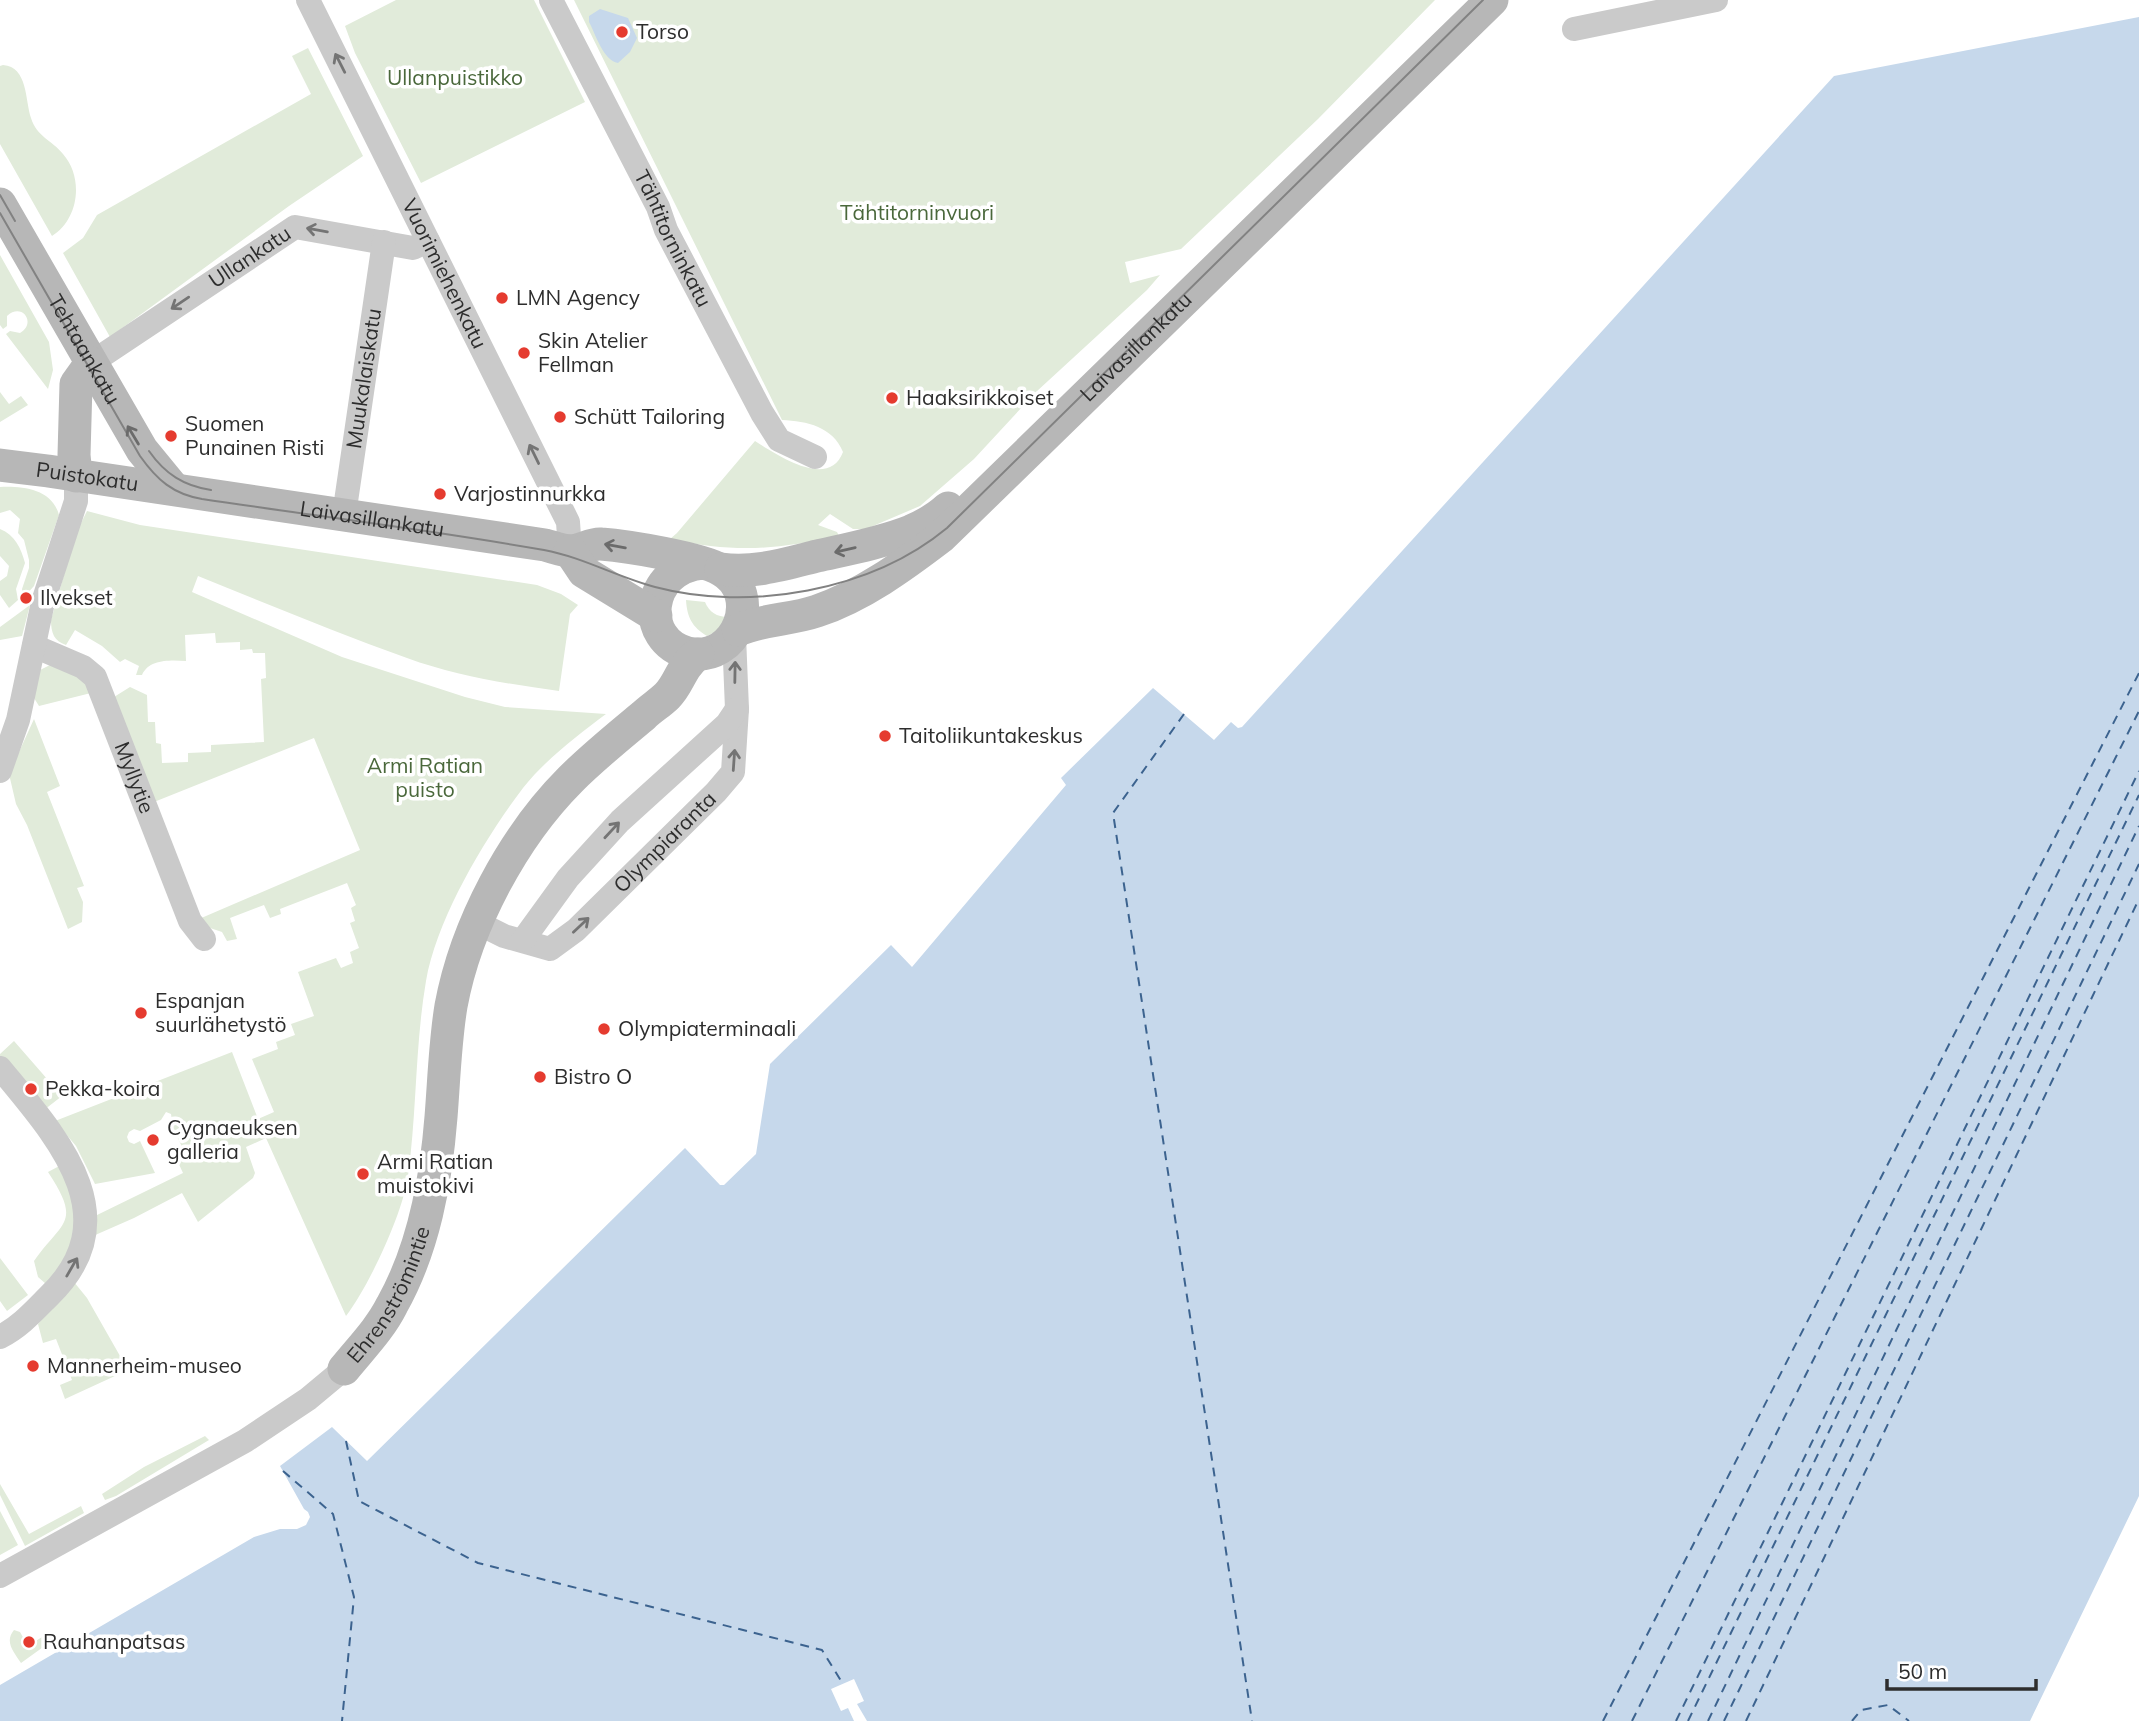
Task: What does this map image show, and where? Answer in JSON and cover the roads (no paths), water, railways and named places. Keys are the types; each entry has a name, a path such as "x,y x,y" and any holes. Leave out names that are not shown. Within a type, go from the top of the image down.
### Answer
{"main road":[{"name":"Laivasillankatu","path":"174,489 570,551 598,543 733,571 765,568 868,545 911,531 941,514 977,481 1466,0"},
{"name":"Laivasillankatu","path":"698,654 714,651 736,633 756,624 799,617 844,601 942,537 1492,0"},
{"name":"Tehtaankatu","path":"0,204 142,450 174,489"},
{"path":"76,476 76,384 91,363"},
{"name":"Puistokatu","path":"0,465 174,489"},
{"path":"570,551 584,572 659,625 667,642 680,650 698,654"},
{"name":"Laivasillankatu","path":"659,625 657,596 665,580 678,570 712,566"},
{"path":"712,566 734,580 742,597 743,615 736,633"},
{"path":"644,715 659,657 659,625"},
{"name":"Ehrenströmintie","path":"344,1368 377,1330 393,1305 407,1275 423,1228 435,1174 452,1006 464,959 478,923 512,853 543,809 572,778 669,695 682,670 698,654"}],"street":[{"name":"Vuorimiehenkatu","path":"308,0 568,522 570,551"},
{"name":"Tähtitorninkatu","path":"551,0 658,207 671,241 762,413 779,440 814,457"},
{"path":"1574,29 1716,0"},
{"name":"Ullankatu","path":"91,363 295,227 413,248 428,241"},
{"name":"Muukalaiskatu","path":"344,515 384,242"},
{"path":"0,771 18,720 47,589 76,501 76,476"},
{"name":"Olympiaranta","path":"478,923 504,936 550,949 576,930 716,792 733,772 737,709 736,633"},
{"name":"Myllytie","path":"34,646 83,667 95,677 190,921 204,939"},
{"path":"523,940 568,878 620,821 727,723 737,709"},
{"path":"0,1068 62,1145 78,1179 86,1219 73,1268 27,1318 0,1337"},
{"name":"Ehrenströmintie","path":"0,1576 245,1441 308,1399 344,1368"}],"water":[{"path":"600,9 628,18 637,38 630,52 618,63 604,52 589,22 589,16"},
{"path":"2139,17 2139,1496 2030,1721 0,1721 0,1685 254,1537 306,1525 310,1517 308,1512 280,1466 332,1427 367,1461 685,1148 720,1185 724,1185 756,1154 770,1064 891,945 912,967 1066,785 1061,778 1153,688 1214,740 1231,722 1238,728 1242,727 1834,76"}],"tram line":[{"path":"0,213 140,456 159,479 182,494 544,550 572,557 641,583 691,594 769,596 846,581 883,567 916,550 947,528 1483,0"},
{"path":"0,195 15,221"},
{"path":"149,451 176,478 211,490"}],"place":[{"name":"Torso","path":"622,32"},
{"name":"LMN Agency","path":"502,298"},
{"name":"Skin Atelier Fellman","path":"524,353"},
{"name":"Haaksirikkoiset","path":"892,398"},
{"name":"Schütt Tailoring","path":"560,417"},
{"name":"Suomen Punainen Risti","path":"171,436"},
{"name":"Varjostinnurkka","path":"440,494"},
{"name":"Ilvekset","path":"26,598"},
{"name":"Taitoliikuntakeskus","path":"885,736"},
{"name":"Espanjan suurlähetystö","path":"141,1013"},
{"name":"Olympiaterminaali","path":"604,1029"},
{"name":"Bistro O","path":"540,1077"},
{"name":"Pekka-koira","path":"31,1089"},
{"name":"Cygnaeuksen galleria","path":"153,1140"},
{"name":"Armi Ratian muistokivi","path":"363,1174"},
{"name":"Mannerheim-museo","path":"33,1366"},
{"name":"Rauhanpatsas","path":"29,1642"}],"park label":[{"name":"Ullanpuistikko","path":"455,78"},
{"name":"Tähtitorninvuori","path":"917,213"},
{"name":"Armi Ratian puisto","path":"425,778"}]}
